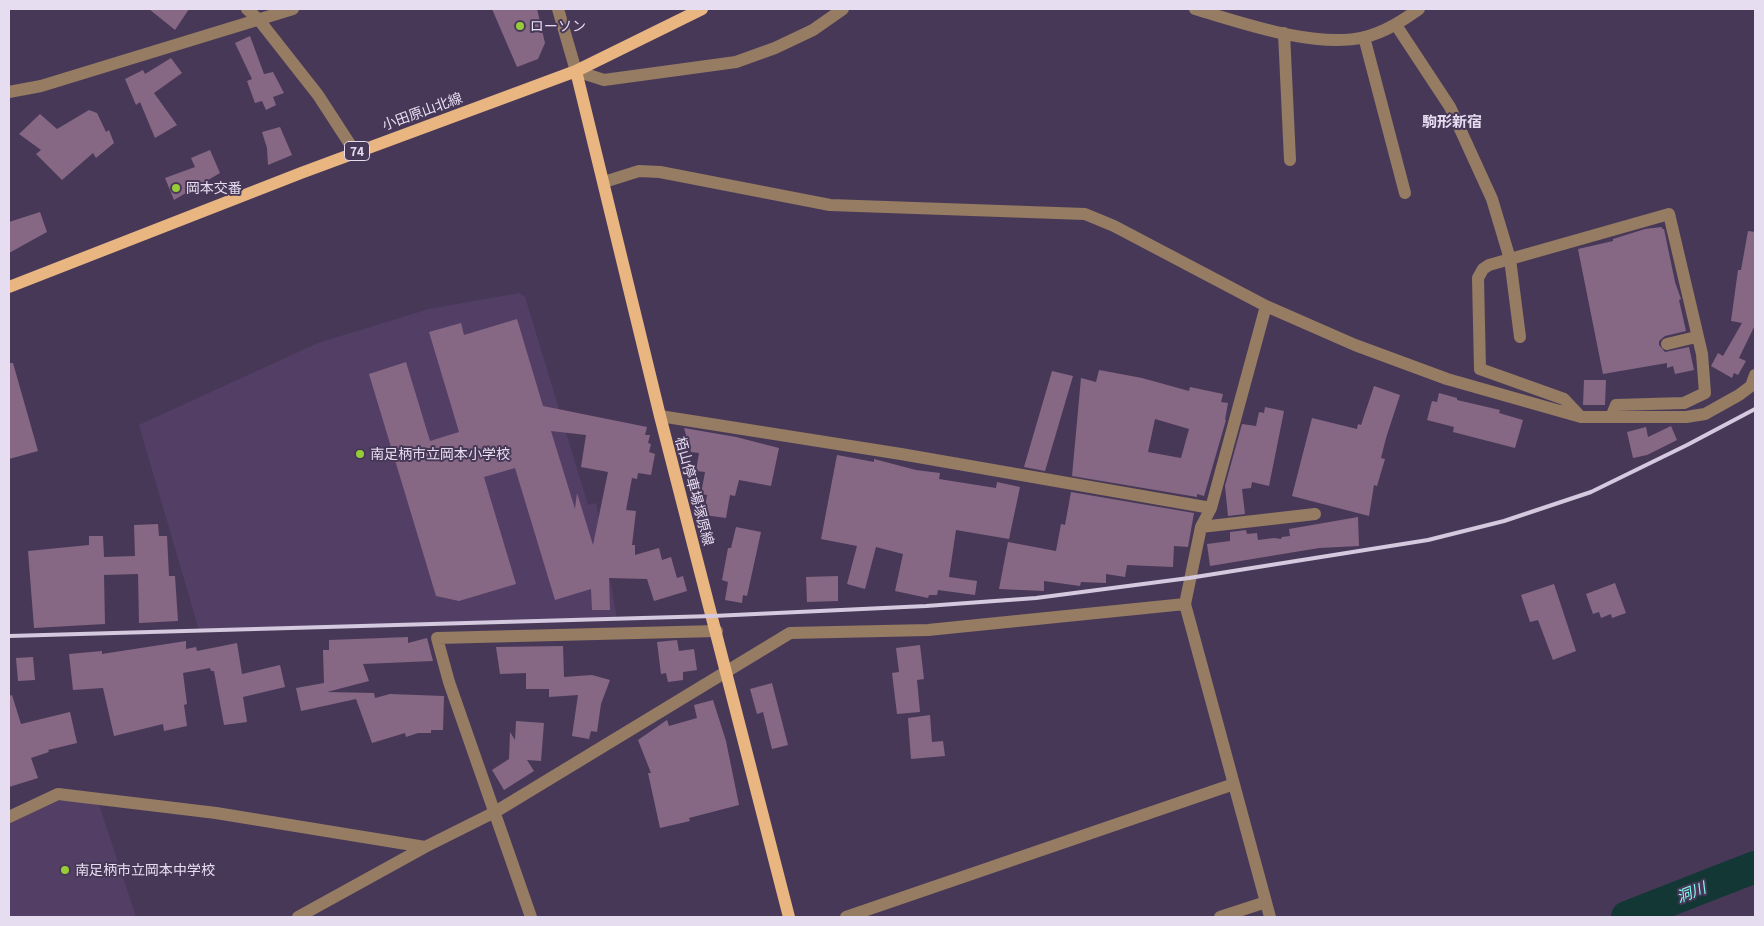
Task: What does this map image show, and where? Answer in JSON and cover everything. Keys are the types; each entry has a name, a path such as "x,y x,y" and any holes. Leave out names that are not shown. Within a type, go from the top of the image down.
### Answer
{"main road":[{"name":"小田原山北線","path":"9,287 355,152 576,71 702,9"},
{"name":"栢山停車場塚原線","path":"576,71 660,416 717,631 789,917"}],"street":[{"path":"247,9 263,14 355,152"},
{"path":"9,92 41,86 263,14 293,9"},
{"path":"558,9 576,71 604,80 736,62 775,48 813,30 843,9"},
{"path":"1195,9 1284,33 1336,40 1364,37 1396,25 1419,9"},
{"path":"1396,25 1450,107 1492,198 1510,259 1520,337"},
{"path":"1284,33 1290,160"},
{"path":"1364,37 1406,193"},
{"path":"604,182 639,171 660,172 830,205 1085,214 1114,226 1266,306 1355,346 1447,379 1581,417 1686,417 1705,414 1751,386 1755,375"},
{"path":"1581,417 1564,399 1480,369 1478,278 1483,269 1510,259 1669,214 1696,337 1702,354 1704,393 1684,403 1616,405 1611,417"},
{"path":"1266,306 1211,508 1201,528 1185,604 1270,917"},
{"path":"1666,344 1696,337"},
{"path":"660,416 901,454 1211,508"},
{"path":"1201,528 1315,514"},
{"path":"298,917 425,847 495,812 790,633 928,630 1185,604"},
{"path":"531,917 449,682 437,638 717,631"},
{"path":"846,917 1234,784"},
{"path":"9,817 58,794 216,813 425,847"},
{"path":"1220,917 1266,902"}],"shaded area":[{"name":"南足柄市立岡本小学校","path":"519,293 525,297 588,505 596,503 617,618 199,630 139,425 318,343 429,309"},
{"name":"南足柄市立岡本中学校","path":"63,799 99,805 136,917 9,917 9,823"}],"building":[{"path":"149,9 189,9 175,30"},
{"name":"ローソン","path":"492,9 537,9 545,43 538,59 517,67"},
{"path":"250,36 264,74 273,72 284,93 273,97 276,105 266,110 262,101 255,103 247,81 252,79 235,43"},
{"path":"171,58 182,73 154,93 177,125 155,138 140,102 136,105 125,79 143,70 145,74"},
{"path":"89,110 97,113 106,132 109,130 114,143 96,158 93,153 62,180 36,154 41,150 19,134 40,114 57,129"},
{"path":"280,127 292,155 268,165 267,148 262,132"},
{"path":"210,150 220,173 174,200 165,178 195,167 191,158"},
{"path":"40,212 47,232 9,253 9,222"},
{"path":"1662,227 1681,299 1679,300 1686,331 1665,336 1659,341 1659,345 1665,352 1689,347 1694,370 1675,374 1673,366 1667,368 1667,363 1603,374 1578,249 1613,241 1613,239 1645,229"},
{"path":"1748,231 1755,232 1755,325 1739,358 1746,361 1738,375 1734,373 1732,378 1711,366 1718,353 1723,356 1742,323 1731,321 1738,270 1741,270"},
{"path":"517,319 543,406 647,427 645,435 650,435 648,443 651,444 649,452 655,454 651,475 638,473 637,479 632,478 626,510 636,511 632,545 635,545 635,555 659,548 662,560 671,557 677,578 683,576 687,591 654,601 647,579 609,578 610,610 592,610 591,589 555,600 515,468 484,477 516,584 459,601 436,596 369,374 406,362 430,441 459,432 429,332 461,323 464,335","holes":["551,431 586,435 581,467 608,472 593,545 577,493 575,509"]},
{"path":"9,363 13,363 38,451 9,459"},
{"path":"1099,370 1142,378 1189,391 1190,387 1223,394 1221,402 1228,403 1226,420 1204,496 1197,494 1197,497 1072,476 1081,378 1096,382","holes":["1155,419 1189,429 1181,458 1148,452"]},
{"path":"1052,371 1073,376 1045,471 1024,467"},
{"path":"1584,380 1606,380 1605,405 1583,405"},
{"path":"1374,386 1400,395 1386,438 1381,458 1385,459 1377,486 1374,485 1369,516 1292,496 1312,418 1357,429 1358,424 1361,425"},
{"path":"1439,393 1457,398 1457,400 1500,410 1499,413 1523,420 1515,448 1453,432 1454,427 1427,420 1432,401 1437,402"},
{"path":"1265,407 1284,411 1269,486 1252,482 1251,488 1242,489 1245,514 1228,516 1225,486 1242,424 1256,426 1259,412 1264,413"},
{"path":"1671,426 1677,440 1647,455 1633,458 1627,432 1646,427 1648,437"},
{"path":"684,428 736,437 779,448 771,486 739,480 735,496 730,495 726,518 704,515 707,495 701,494 705,472 696,471 699,453 691,452"},
{"path":"837,455 874,462 874,459 916,470 940,473 939,479 996,488 997,482 1020,487 1009,539 956,530 949,577 977,581 975,595 938,590 937,595 929,595 928,598 895,591 903,554 876,547 865,589 847,584 857,546 821,539"},
{"path":"1071,492 1194,513 1188,547 1174,546 1173,567 1127,565 1125,577 1106,574 1106,583 1081,582 1080,586 1044,581 1044,591 999,589 1008,542 1056,551 1061,524 1065,525"},
{"path":"1358,517 1359,546 1319,548 1210,566 1207,544 1230,541 1230,532 1246,530 1247,534 1257,533 1258,540 1281,539 1282,537 1290,536 1289,529"},
{"path":"158,524 159,536 167,536 169,576 175,576 178,621 139,623 138,574 104,575 105,624 34,628 28,551 89,545 89,536 103,536 104,557 135,556 134,525"},
{"path":"736,527 761,532 747,596 743,595 742,603 725,600 728,582 722,580 728,548 731,548"},
{"path":"838,576 838,601 807,602 806,577"},
{"path":"1615,583 1626,613 1612,618 1611,614 1601,618 1599,612 1593,614 1586,594"},
{"path":"1554,584 1576,651 1553,660 1538,620 1530,622 1521,595"},
{"path":"408,637 408,643 427,638 433,661 363,664 369,681 327,692 374,693 375,698 390,694 444,696 443,730 431,730 431,733 418,733 406,737 405,733 372,743 356,699 301,711 296,688 324,683 323,650 329,650 329,640"},
{"path":"677,640 679,651 694,649 697,670 683,672 683,680 668,682 666,673 661,674 657,642"},
{"path":"186,641 186,649 196,647 197,651 237,643 242,674 280,665 285,687 243,697 247,722 224,725 214,671 211,671 210,668 183,673 187,704 184,705 187,726 164,731 163,724 114,736 103,688 73,690 69,654 102,651 102,654"},
{"path":"920,645 924,679 917,680 920,712 897,714 892,673 899,672 896,648"},
{"path":"563,646 564,677 592,675 610,680 601,704 597,732 591,731 589,739 572,736 578,695 549,697 549,689 526,689 526,673 500,674 496,647"},
{"path":"33,657 35,680 18,681 16,658"},
{"path":"772,683 788,745 772,749 763,712 757,714 750,689"},
{"path":"12,695 21,724 70,712 77,743 48,750 49,752 31,758 38,778 9,787 9,696"},
{"path":"713,700 726,741 739,805 689,818 690,821 660,828 648,773 651,773 638,740 667,720 669,726 697,718 694,705"},
{"path":"930,715 932,742 943,741 945,756 911,759 908,718"},
{"path":"516,721 544,723 541,761 527,760 534,771 504,790 492,770 509,759 510,732 515,740"}],"waterway":[{"name":"洞川","path":"1627,917 1755,867"}],"railway":[{"path":"9,636 713,616 926,606 1036,598 1189,578 1428,540 1504,521 1591,492 1755,409"}],"place":[{"name":"ローソン","path":"520,26"},
{"name":"岡本交番","path":"176,188"},
{"name":"南足柄市立岡本小学校","path":"360,454"},
{"name":"南足柄市立岡本中学校","path":"65,870"}],"district":[{"name":"駒形新宿","path":"1452,121"}]}
